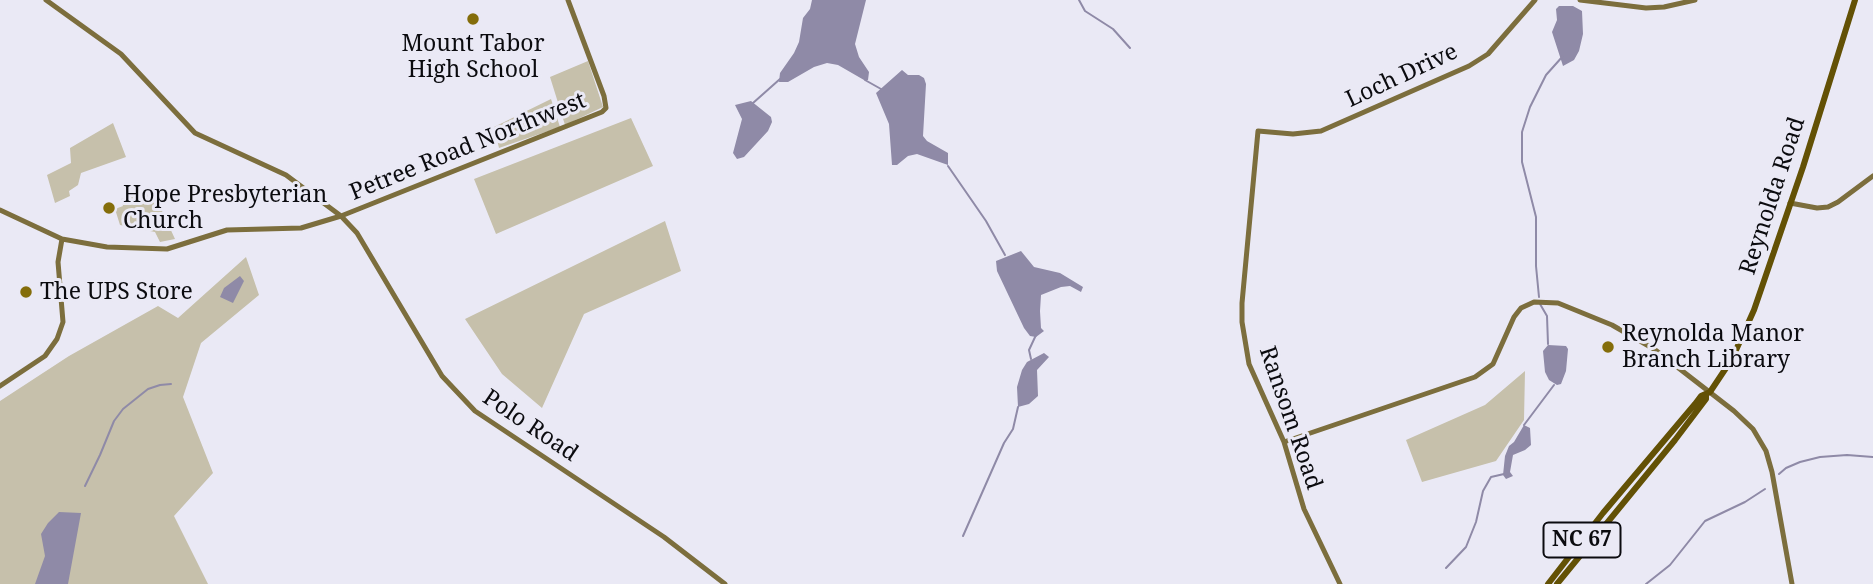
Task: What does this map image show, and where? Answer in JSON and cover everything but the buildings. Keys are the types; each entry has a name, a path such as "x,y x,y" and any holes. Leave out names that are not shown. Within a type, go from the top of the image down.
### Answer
{"main road":[{"name":"Reynolda Road","path":"1557,584 1675,440 1732,359 1748,327 1855,0"},
{"name":"Reynolda Road","path":"1548,584 1640,468 1701,396 1708,393"}],"street":[{"name":"Polo Road","path":"46,0 118,51 182,122 195,132 212,143 281,172 341,216 357,233 434,363 464,402 501,430 664,537 726,584"},
{"name":"Petree Road Northwest","path":"0,210 62,239 107,247 167,249 227,230 301,229 341,216 452,170 592,118 606,108 568,0"},
{"name":"Loch Drive","path":"1258,131 1293,134 1321,131 1469,66 1488,54 1535,0"},
{"path":"1580,0 1646,8 1695,0"},
{"name":"Ransom Road","path":"1258,131 1245,255 1242,322 1249,364 1284,442 1304,509 1340,584"},
{"path":"1790,203 1817,208 1828,206 1838,202 1873,176"},
{"path":"321,223 327,212 323,201"},
{"path":"0,386 45,356 57,339 64,322 58,262 62,239"},
{"path":"1284,442 1475,377 1493,364 1514,317 1521,308 1530,303 1558,303 1612,325 1666,356 1745,421 1758,435 1766,451 1792,584"}],"shaded area":[{"path":"812,0 866,0 855,44 859,57 869,72 868,80 838,65 827,63 788,82 779,82 780,73 799,42 803,18 810,9"},
{"path":"1559,6 1573,6 1582,11 1583,34 1579,51 1574,60 1563,66 1552,32 1557,20 1556,9"},
{"path":"588,61 603,107 565,125 550,77"},
{"path":"902,70 908,75 924,78 926,84 923,136 948,153 948,165 917,154 892,165 889,124 876,93"},
{"path":"551,99 560,127 499,148 494,127"},
{"path":"751,101 771,117 772,122 768,131 744,157 737,159 733,153 742,119 735,105"},
{"path":"631,118 653,166 496,234 474,179"},
{"path":"113,123 126,157 81,173 78,185 69,191 70,196 55,203 47,175 71,163 70,148"},
{"path":"156,191 175,239 160,242 155,232 120,225 115,209 123,206 121,199"},
{"path":"665,221 681,271 584,314 542,408 502,374 465,319"},
{"path":"1021,251 1034,267 1060,273 1083,287 1081,292 1070,286 1041,295 1041,328 1044,331 1036,337 1030,336 1024,328 997,271 996,261"},
{"path":"246,257 259,295 201,343 183,397 213,473 174,516 208,584 0,584 0,401 69,356 158,306 178,318"},
{"path":"240,276 244,281 233,303 220,297 224,288"},
{"path":"1548,345 1566,346 1568,349 1566,371 1561,384 1557,385 1549,380 1545,372 1543,351"},
{"path":"1044,353 1049,357 1037,370 1038,396 1029,404 1018,407 1017,387 1022,370 1027,362"},
{"path":"1525,371 1524,420 1496,461 1422,482 1406,440 1485,405"},
{"path":"1524,425 1530,428 1531,445 1513,455 1510,472 1513,476 1506,479 1503,475 1505,456"},
{"path":"59,512 81,513 68,584 35,584 45,556 41,534"}],"waterway":[{"path":"1079,0 1085,11 1113,29 1130,48"},
{"path":"1539,297 1536,217 1522,162 1522,132 1530,107 1546,75 1563,56"},
{"path":"753,103 780,79"},
{"path":"865,80 881,89"},
{"path":"948,166 986,221 1005,255"},
{"path":"1540,304 1547,316 1548,344"},
{"path":"1031,359 1029,350 1036,335"},
{"path":"85,486 114,421 123,409 148,389 171,384"},
{"path":"1524,425 1554,385"},
{"path":"963,536 1004,443 1013,429 1018,407"},
{"path":"1779,474 1800,462 1820,457 1873,457"},
{"path":"1446,568 1466,547 1476,522 1483,491 1491,477 1504,474"},
{"path":"1646,584 1670,565 1705,521 1765,489"}],"place":[{"name":"Mount Tabor High School","path":"473,19"},
{"name":"Hope Presbyterian Church","path":"109,208"},
{"name":"The UPS Store","path":"26,292"},
{"name":"Reynolda Manor Branch Library","path":"1608,347"}]}
